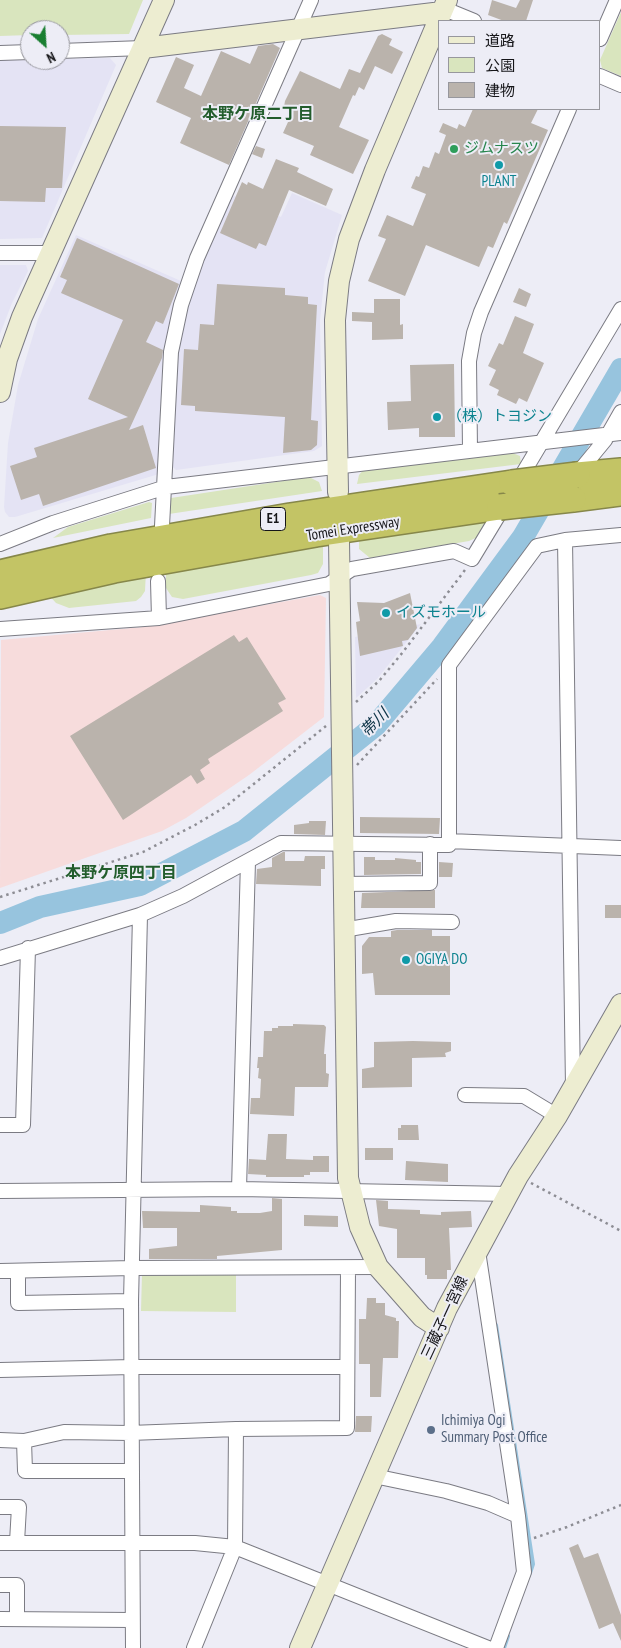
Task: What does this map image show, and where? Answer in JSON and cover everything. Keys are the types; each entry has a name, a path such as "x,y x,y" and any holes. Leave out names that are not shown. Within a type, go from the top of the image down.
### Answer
{"highway":[{"name":"Tomei Expressway","path":"0,573 37,576 114,570 316,534 500,506 575,487 621,471"},
{"name":"Tomei Expressway","path":"0,596 37,576 111,547 290,516 512,483 575,487 621,494"}],"street":[{"path":"0,392 7,360 22,317 164,0"},
{"path":"162,526 166,487 171,352 181,306 197,258 311,0"},
{"path":"601,37 617,0"},
{"path":"70,51 143,48 299,29 445,6 452,12 472,20"},
{"path":"439,20 445,6"},
{"path":"338,492 335,320 339,281 349,239 438,23"},
{"path":"0,53 20,52"},
{"path":"601,76 621,85"},
{"path":"470,450 469,361 474,332 569,110"},
{"path":"0,253 52,253"},
{"path":"0,629 158,618 328,584 352,569 454,551 472,560 545,441 621,309"},
{"path":"575,487 610,434 621,412"},
{"path":"0,544 53,523 166,487 610,434"},
{"path":"0,958 28,948 140,916 183,896 281,843 449,845 449,665 537,546 564,540 621,535"},
{"path":"339,540 346,1124 350,1190 360,1227 378,1267 422,1317 439,1328"},
{"path":"564,540 573,1088"},
{"path":"158,581 158,618"},
{"path":"449,841 621,848"},
{"path":"343,884 430,883 430,844"},
{"path":"239,1189 248,861"},
{"path":"133,1648 130,1472 131,1301 140,916"},
{"path":"344,930 396,922 452,922"},
{"path":"0,1125 23,1125 28,948"},
{"name":"三蔵子一宮線","path":"300,1648 439,1328 518,1176 557,1116 621,1004"},
{"path":"464,1095 524,1096 557,1116"},
{"path":"0,1191 239,1189 509,1194"},
{"path":"478,1252 518,1516 524,1572 496,1648"},
{"path":"0,1271 132,1268 348,1269 378,1267"},
{"path":"0,1440 24,1441 64,1432 130,1433 236,1429 347,1428 348,1269"},
{"path":"18,1271 18,1303 131,1301"},
{"path":"0,1370 132,1367 347,1368"},
{"path":"194,1648 235,1547 236,1429"},
{"path":"24,1441 25,1471 130,1472"},
{"path":"374,1476 488,1502 518,1516"},
{"path":"0,1507 19,1507 17,1542"},
{"path":"0,1542 194,1544 235,1547 488,1648"},
{"path":"0,1585 17,1585 18,1619"},
{"path":"0,1619 132,1620"}],"path":[{"path":"0,897 143,852 225,807 341,717 379,682 427,623 472,560"},
{"path":"342,775 409,711 449,665"},
{"path":"518,1176 621,1231"},
{"path":"520,1542 567,1528 621,1505"}],"shaded area":[{"path":"110,58 116,65 42,238 0,239 0,60 20,60 20,70 70,70 70,59"},
{"path":"292,193 342,215 325,272 320,320 322,446 314,451 176,470 172,466 179,349 184,320 204,255 232,195 281,217"},
{"path":"76,235 181,281 168,333 162,373 161,470 159,474 15,517 9,517 4,507 8,443 18,385 38,319"},
{"path":"0,265 26,265 28,271 12,303 0,334"},
{"path":"320,595 326,598 324,717 249,775 186,818 162,831 0,888 1,640 143,627"},
{"path":"421,624 377,679 356,698 355,637"}],"green space":[{"path":"0,0 143,0 129,34 70,35 70,20 20,20 20,35 0,36"},
{"path":"621,12 621,76 602,68 601,58"},
{"path":"510,452 520,456 521,464 357,484 359,475 364,469"},
{"path":"309,477 319,482 322,491 169,514 171,498"},
{"path":"149,502 152,503 151,518 53,538 68,527"},
{"path":"491,518 480,536 469,541 370,558 359,549 359,537"},
{"path":"323,542 323,564 318,573 183,599 172,597 166,588 166,568"},
{"path":"146,571 145,591 136,601 69,608 56,603 46,592"},
{"path":"142,1273 236,1274 236,1312 141,1311"}],"building":[{"path":"492,0 516,8 520,0 533,0 526,20 501,20 488,15"},
{"path":"382,34 392,39 389,45 403,52 392,74 375,66 364,90 359,87 355,96 353,95 339,127 369,140 353,174 310,155 314,146 283,133 293,111 284,107 285,101 300,71 340,89 349,69 360,73 378,36"},
{"path":"273,44 280,48 229,165 180,143 191,118 156,102 176,57 194,65 184,88 201,96 221,51 250,64 258,46"},
{"path":"473,110 538,110 531,123 548,130 507,224 504,222 493,248 488,246 479,267 426,245 405,296 368,281 386,239 378,236 387,215 413,226 426,194 411,188 416,176 419,177 423,166 429,168 435,152 439,154 446,135 439,132 443,123 457,129 459,124 465,127"},
{"path":"0,126 66,127 62,188 46,188 45,202 0,201"},
{"path":"256,146 265,149 262,158 252,154"},
{"path":"276,159 299,168 297,172 333,189 326,206 289,190 266,246 259,243 256,249 220,233 242,182 247,185 248,182 263,189"},
{"path":"77,238 179,284 163,324 156,321 146,342 163,350 162,358 129,430 143,425 156,468 43,506 39,494 21,500 10,466 37,457 34,448 128,417 88,399 123,320 61,293 67,280 60,277"},
{"path":"217,284 285,288 285,295 308,297 308,304 317,305 311,420 318,421 317,445 311,450 283,453 285,417 195,411 195,406 181,405 184,349 198,350 200,324 214,325"},
{"path":"519,288 531,294 526,307 513,302"},
{"path":"374,299 400,299 400,325 403,324 403,339 372,340 372,322 352,321 352,312 374,313"},
{"path":"515,316 534,324 523,353 544,363 527,402 519,398 516,404 497,395 499,390 489,385 496,370 488,366 499,343 503,345"},
{"name":"（株）トヨジン","path":"454,364 455,437 419,437 419,428 388,430 387,402 411,401 410,365"},
{"path":"410,593 417,628 408,640 402,641 403,646 360,656 356,622 360,621 357,602 384,603"},
{"path":"234,635 239,642 247,637 286,699 278,703 283,711 208,759 210,763 200,770 205,779 197,784 191,775 123,820 70,736"},
{"path":"360,817 440,818 439,834 360,833"},
{"path":"309,821 326,821 325,835 294,834 294,825 309,823"},
{"path":"285,852 285,861 304,861 305,856 325,856 325,869 321,869 321,886 256,884 257,869 272,867 272,858"},
{"path":"364,857 375,857 375,860 395,860 395,858 416,860 416,862 421,862 421,874 364,875"},
{"path":"439,862 453,863 452,877 439,877"},
{"path":"435,890 435,908 361,908 362,893"},
{"path":"605,905 621,905 621,918 605,918"},
{"name":"OGIYA DO","path":"432,930 432,936 450,936 450,995 375,995 373,973 362,974 362,946 369,937 391,937 391,931"},
{"path":"293,1024 324,1025 326,1027 324,1054 326,1054 326,1073 329,1074 328,1087 295,1087 294,1116 250,1114 251,1098 260,1098 261,1079 258,1078 259,1068 257,1068 258,1057 263,1057 264,1031 272,1031 272,1028 278,1028 278,1026 293,1026"},
{"path":"374,1042 451,1042 451,1051 445,1053 446,1057 412,1058 412,1087 362,1088 362,1069 374,1067"},
{"path":"401,1125 418,1125 419,1140 398,1140 398,1128 401,1128"},
{"path":"268,1134 287,1134 286,1159 313,1160 313,1156 329,1156 329,1172 310,1172 310,1175 304,1175 304,1177 266,1177 266,1175 248,1174 249,1159 266,1160"},
{"path":"365,1148 393,1148 393,1160 365,1160"},
{"path":"406,1161 448,1164 448,1182 405,1180"},
{"path":"272,1198 282,1199 282,1250 217,1256 217,1259 149,1259 149,1249 177,1246 177,1228 143,1228 142,1211 200,1212 200,1205 231,1207 231,1211 237,1211 237,1213 260,1213 272,1211"},
{"path":"376,1200 388,1201 388,1209 420,1210 420,1214 441,1215 441,1212 471,1211 472,1227 449,1228 451,1270 447,1270 447,1279 427,1279 427,1275 425,1275 425,1258 397,1258 397,1229 379,1226"},
{"path":"304,1215 338,1216 338,1227 304,1226"},
{"path":"367,1298 376,1298 376,1303 385,1303 385,1315 396,1318 396,1321 399,1321 398,1358 383,1358 381,1397 370,1397 370,1364 359,1364 359,1319 366,1319"},
{"path":"356,1416 372,1416 371,1432 355,1432"},
{"path":"578,1544 584,1558 598,1553 621,1615 621,1641 613,1623 599,1629 569,1548"}],"waterway":[{"name":"帯川","path":"0,923 40,907 140,885 244,831 376,725 442,647 523,537 621,369"},
{"path":"496,1325 533,1564 530,1573"},
{"path":"504,1648 508,1636"}],"place":[{"name":"ジムナスツ","path":"454,149"},
{"name":"PLANT","path":"499,165"},
{"name":"（株）トヨジン","path":"437,417"},
{"name":"イズモホール","path":"386,613"},
{"name":"OGIYA DO","path":"406,960"},
{"name":"Ichimiya Ogi Summary Post Office","path":"431,1430"}],"district":[{"name":"本野ケ原二丁目","path":"258,114"},
{"name":"本野ケ原四丁目","path":"121,873"}]}
